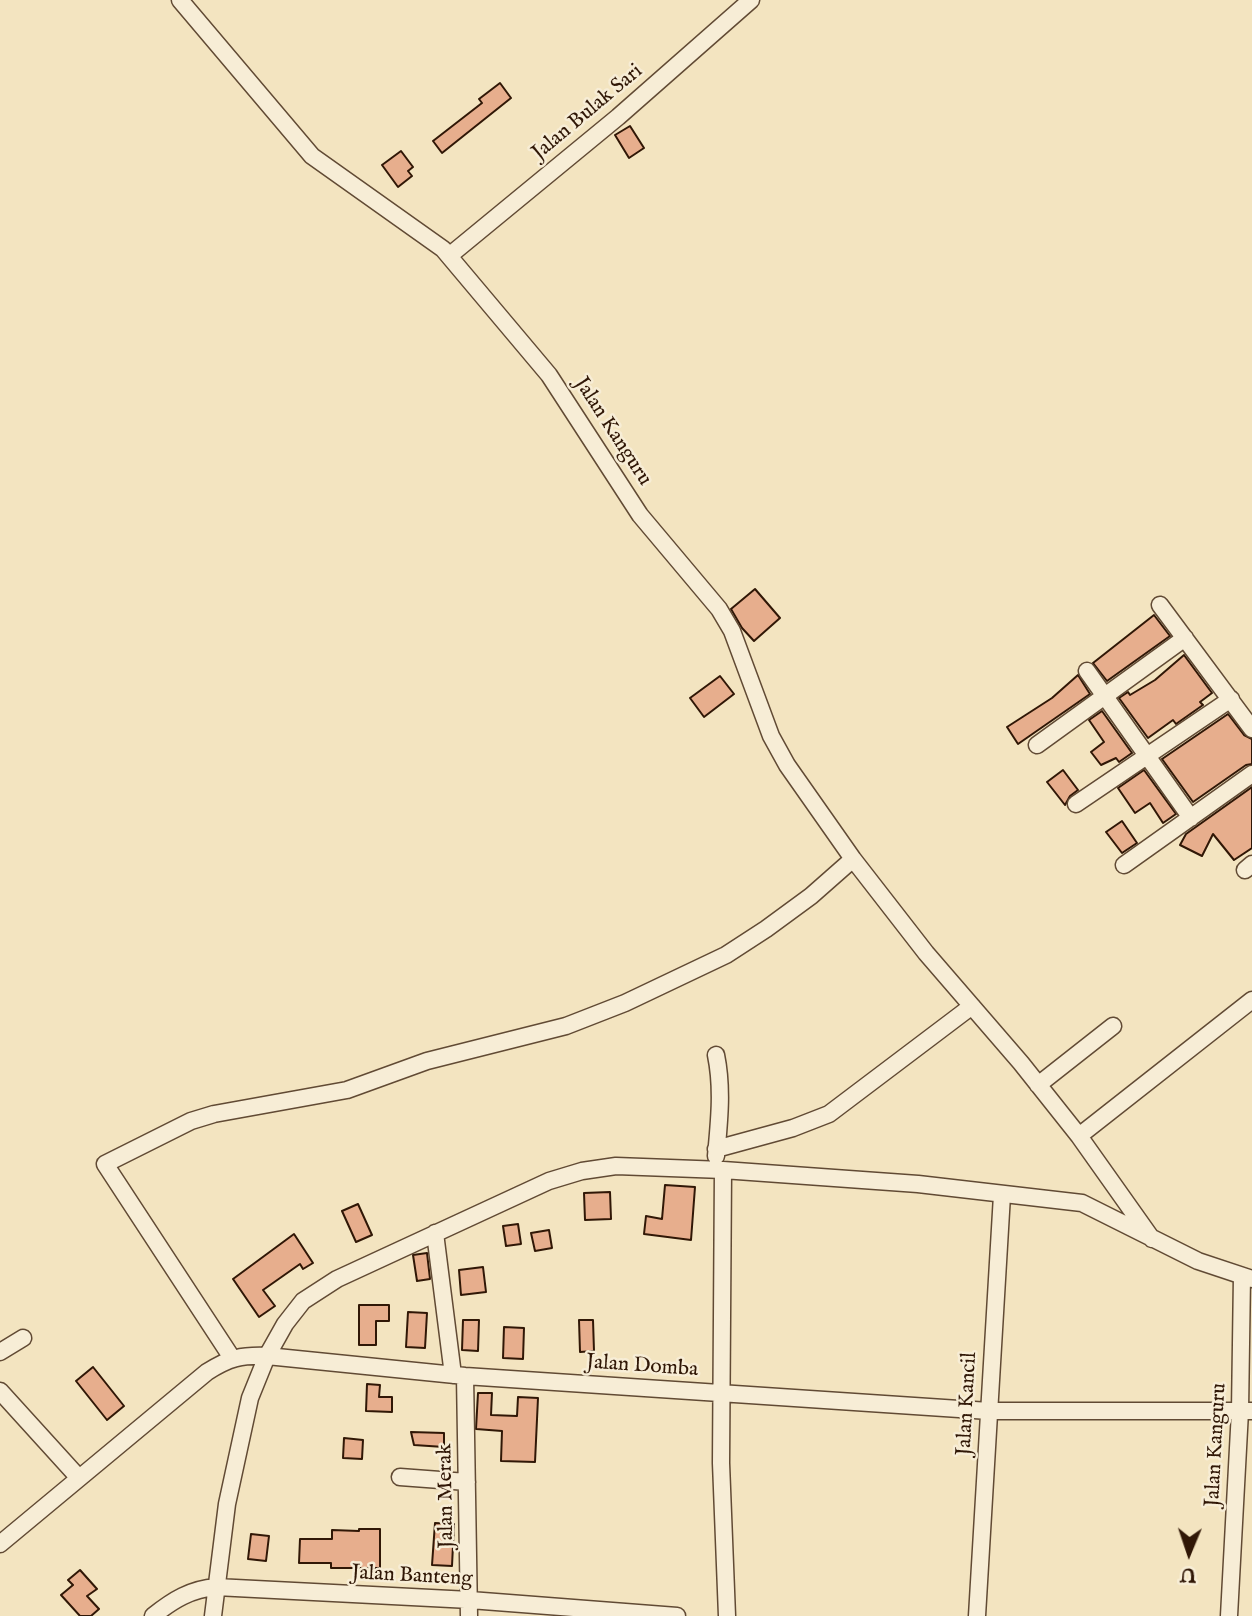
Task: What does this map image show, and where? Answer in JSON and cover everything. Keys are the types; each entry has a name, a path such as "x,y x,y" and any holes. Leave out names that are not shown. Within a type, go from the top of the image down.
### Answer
{"street":[{"name":"Jalan Kanguru","path":"180,0 312,156 449,256 549,374 640,515 719,610 740,647 778,751 853,859 926,953 1079,1136"},
{"name":"Jalan Bulak Sari","path":"449,256 618,117 751,0"},
{"path":"1160,605 1252,729"},
{"path":"1037,745 1185,638"},
{"path":"1087,671 1191,818"},
{"path":"1076,804 1231,699"},
{"path":"1124,865 1252,774"},
{"path":"0,1544 207,1372 232,1358 105,1164 191,1121 347,1090 438,1058 566,1026 625,1003 726,956 811,896 853,859"},
{"path":"1152,1240 1079,1136 1252,1000"},
{"path":"716,1149 793,1128 829,1114 972,1006"},
{"path":"1038,1085 1113,1026"},
{"path":"716,1055 720,1074 716,1149 719,1169 721,1463 727,1616"},
{"path":"213,1616 228,1504 250,1398 267,1356 285,1324 303,1301 337,1279 549,1181 582,1171 616,1166 719,1169 918,1184 1002,1195 1044,1197 1093,1207 1152,1240 1198,1261 1247,1277"},
{"name":"Jalan Kancil","path":"977,1616 1002,1195"},
{"name":"Jalan Merak","path":"435,1233 459,1375 467,1482 469,1608"},
{"name":"Jalan Kanguru","path":"1229,1616 1246,1411 1247,1277"},
{"path":"0,1352 23,1338"},
{"name":"Jalan Domba","path":"232,1358 267,1356 459,1375 989,1411 1246,1411"},
{"path":"0,1391 79,1478"},
{"path":"400,1477 467,1482"},
{"name":"Jalan Banteng","path":"153,1616 181,1596 198,1589 216,1587 469,1608 677,1616"}],"building":[{"path":"500,83 511,98 442,153 433,141 482,103 479,99"},
{"path":"630,126 644,148 629,158 615,135"},
{"path":"401,151 413,167 408,171 412,176 398,187 382,165"},
{"path":"755,589 780,618 754,641 742,628 731,609"},
{"path":"1154,615 1170,636 1107,681 1093,663"},
{"path":"1184,655 1212,693 1200,702 1203,705 1176,724 1173,720 1148,738 1119,698 1128,692 1130,695 1155,680"},
{"path":"1078,675 1090,694 1018,744 1007,727 1052,698"},
{"path":"720,676 734,694 704,717 690,698"},
{"path":"1102,711 1132,753 1119,762 1116,758 1101,765 1091,752 1104,742 1089,720"},
{"path":"1228,714 1244,735 1252,739 1252,764 1246,765 1193,802 1162,759"},
{"path":"1063,770 1078,790 1070,796 1065,805 1047,782"},
{"path":"1144,770 1176,814 1163,823 1150,803 1135,813 1118,788"},
{"path":"1252,787 1252,848 1234,860 1213,834 1202,856 1180,845 1186,834"},
{"path":"1122,821 1137,843 1122,853 1106,832"},
{"path":"665,1185 695,1187 691,1240 644,1234 646,1216 662,1219"},
{"path":"610,1192 611,1219 585,1220 584,1193"},
{"path":"358,1204 372,1235 356,1242 342,1211"},
{"path":"518,1224 521,1244 506,1246 503,1226"},
{"path":"549,1230 552,1248 535,1251 531,1233"},
{"path":"294,1234 313,1263 303,1269 300,1264 263,1290 275,1306 259,1317 233,1279"},
{"path":"427,1253 430,1279 417,1281 413,1255"},
{"path":"483,1267 486,1292 461,1295 459,1270"},
{"path":"359,1305 389,1305 389,1321 376,1321 376,1345 359,1345"},
{"path":"408,1312 427,1313 425,1348 406,1347"},
{"path":"463,1320 479,1320 478,1351 462,1350"},
{"path":"579,1320 593,1320 594,1351 580,1352"},
{"path":"504,1327 524,1328 523,1359 503,1358"},
{"path":"93,1367 124,1406 107,1420 76,1381"},
{"path":"367,1384 380,1385 379,1397 392,1397 392,1412 366,1411"},
{"path":"478,1393 492,1393 491,1415 517,1416 518,1397 538,1398 535,1462 501,1461 502,1431 476,1429"},
{"path":"411,1432 444,1433 444,1447 414,1445"},
{"path":"344,1438 363,1440 362,1459 343,1458"},
{"path":"435,1523 454,1524 452,1566 432,1565"},
{"path":"380,1529 380,1568 331,1568 331,1563 299,1563 300,1539 332,1539 332,1530"},
{"path":"251,1534 269,1536 266,1561 248,1559"},
{"path":"80,1570 97,1589 87,1596 99,1609 91,1616 80,1616 61,1595 73,1585 68,1580"}]}
